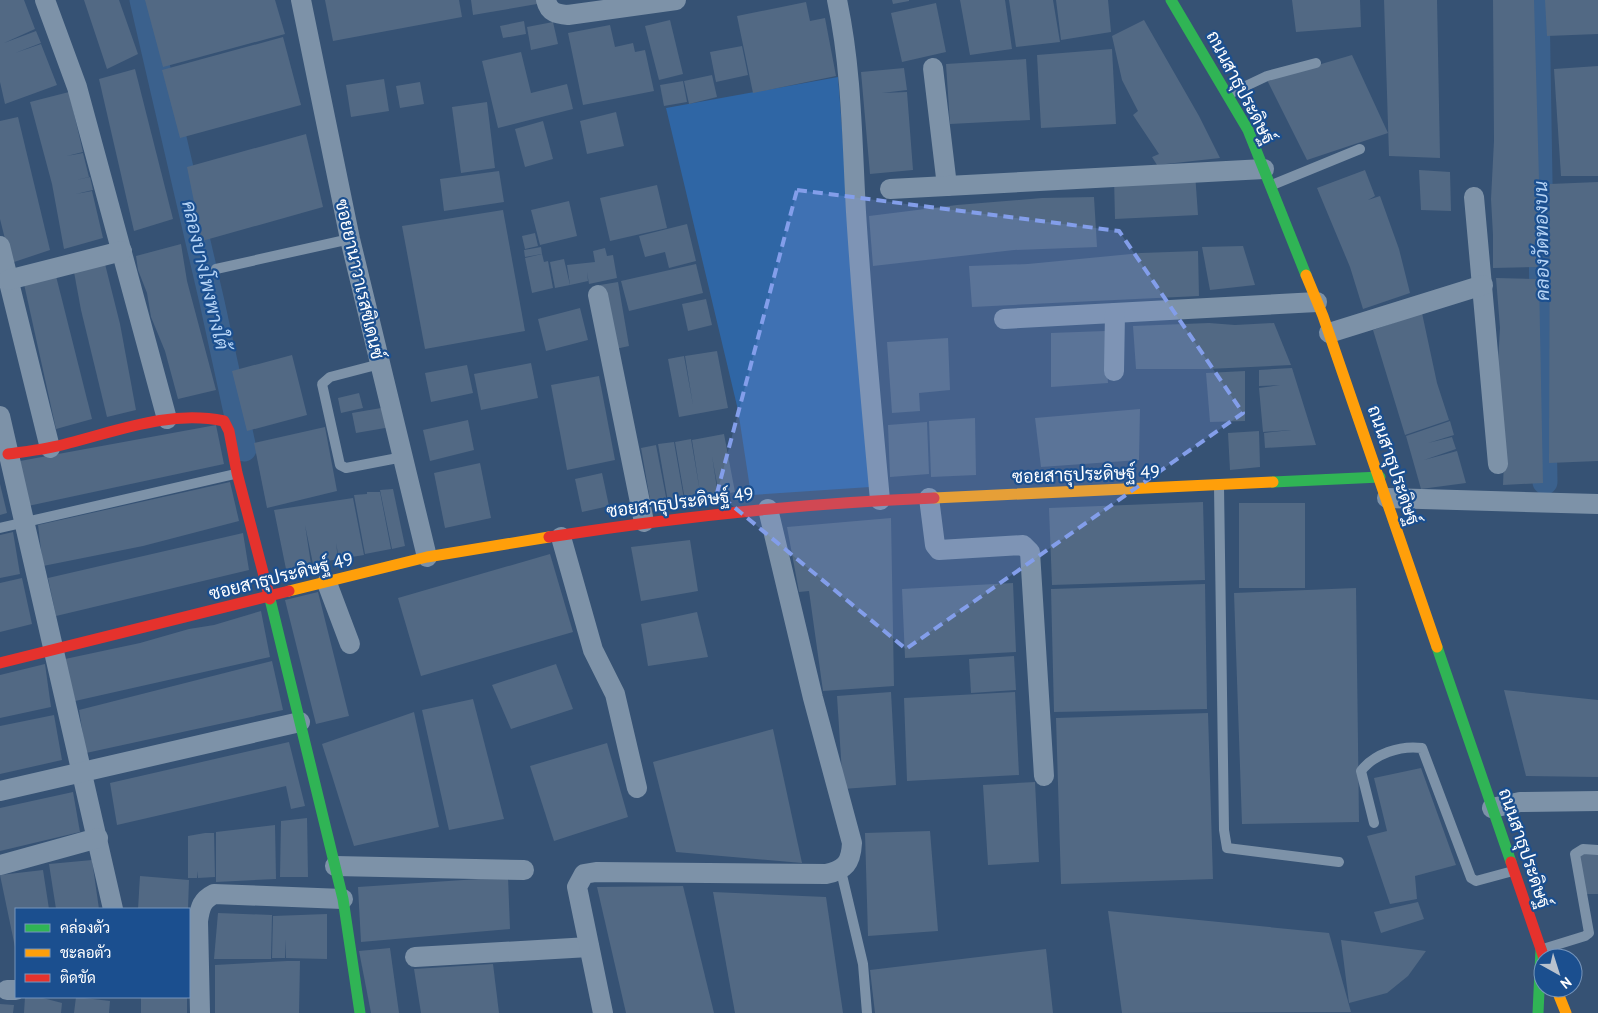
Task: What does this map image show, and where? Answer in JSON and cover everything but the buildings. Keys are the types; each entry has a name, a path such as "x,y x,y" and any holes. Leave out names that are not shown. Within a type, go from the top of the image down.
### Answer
{"street":[{"path":"45,0 77,87 167,419"},
{"name":"ซอยยานาวาเรสซิเดนซ์","path":"300,0 350,239 427,557"},
{"path":"546,0 547,6 554,13 568,15 676,0"},
{"path":"838,0 845,36 851,103 865,346 880,500"},
{"name":"ถนนสาธุประดิษฐ์","path":"1172,0 1229,94 1248,130 1318,302 1380,477 1540,948"},
{"path":"933,68 947,186"},
{"path":"890,188 1267,178"},
{"path":"1474,197 1498,464"},
{"path":"0,246 50,448"},
{"path":"8,280 122,251"},
{"path":"1329,333 1483,285"},
{"path":"598,295 644,522"},
{"path":"1004,319 1318,302"},
{"path":"1114,370 1115,313"},
{"path":"0,416 4,455 23,522 54,650 113,908"},
{"path":"4,455 50,448 167,419 215,418 224,421 229,432 237,473 270,598 343,899 360,1013"},
{"name":"ซอยสาธุประดิษฐ์ 49","path":"0,664 270,598 427,557 644,522 880,500 1219,486 1380,477"},
{"path":"929,498 935,545 940,550 1023,545 1030,552 1044,776"},
{"path":"1387,498 1598,504"},
{"path":"603,1013 577,887 584,874 596,872 826,874 841,871 851,859 852,843 813,698 768,509"},
{"path":"561,536 593,650 615,694 637,788"},
{"path":"327,583 350,644"},
{"path":"0,791 300,722"},
{"path":"1492,808 1535,801 1598,801"},
{"path":"0,865 98,838"},
{"path":"335,866 524,870"},
{"path":"200,1013 198,920 200,908 205,899 214,894 343,899"},
{"path":"415,957 589,948"},
{"path":"1538,1013 1539,998"},
{"path":"1560,998 1566,1013"}],"lane":[{"path":"1229,94 1267,76 1316,63"},
{"path":"1267,178 1360,148"},
{"path":"216,269 350,239"},
{"path":"380,364 330,376 322,384 340,465 346,468 402,457"},
{"path":"0,528 237,473"},
{"path":"1219,486 1224,830 1227,848 1339,862"},
{"path":"1374,823 1361,771 1370,760 1408,746 1422,748 1471,878 1476,881 1514,871"},
{"path":"1556,948 1589,933 1575,854 1583,849 1598,850"},
{"path":"841,871 863,964 867,1013"}],"highlighted area":[{"path":"797,190 1119,231 1243,413 906,649 717,493"}],"shaded area":[{"path":"838,77 870,487 751,495 738,410 666,108"}],"waterway":[{"name":"คลองบางโพงพางใต้","path":"142,0 244,449"},
{"name":"คลองวัดทองบน","path":"1537,0 1545,482"}],"traffic: fast":[{"path":"1171,0 1248,130 1306,275"},
{"path":"1273,482 1380,477"},
{"path":"270,599 343,899 360,1013"},
{"path":"1437,647 1511,862"},
{"path":"1538,1013 1539,998"}],"traffic: slow":[{"path":"1306,275 1323,316 1437,647"},
{"path":"934,498 1273,482"},
{"path":"289,591 427,557 549,537"},
{"path":"1560,998 1566,1013"}],"traffic: jam":[{"path":"8,454 54,447 126,427 165,420 204,418 224,421 229,431 237,473 270,599"},
{"path":"549,537 741,512 837,503 934,498"},
{"path":"0,663 289,591"},
{"path":"1511,862 1541,948"}]}
